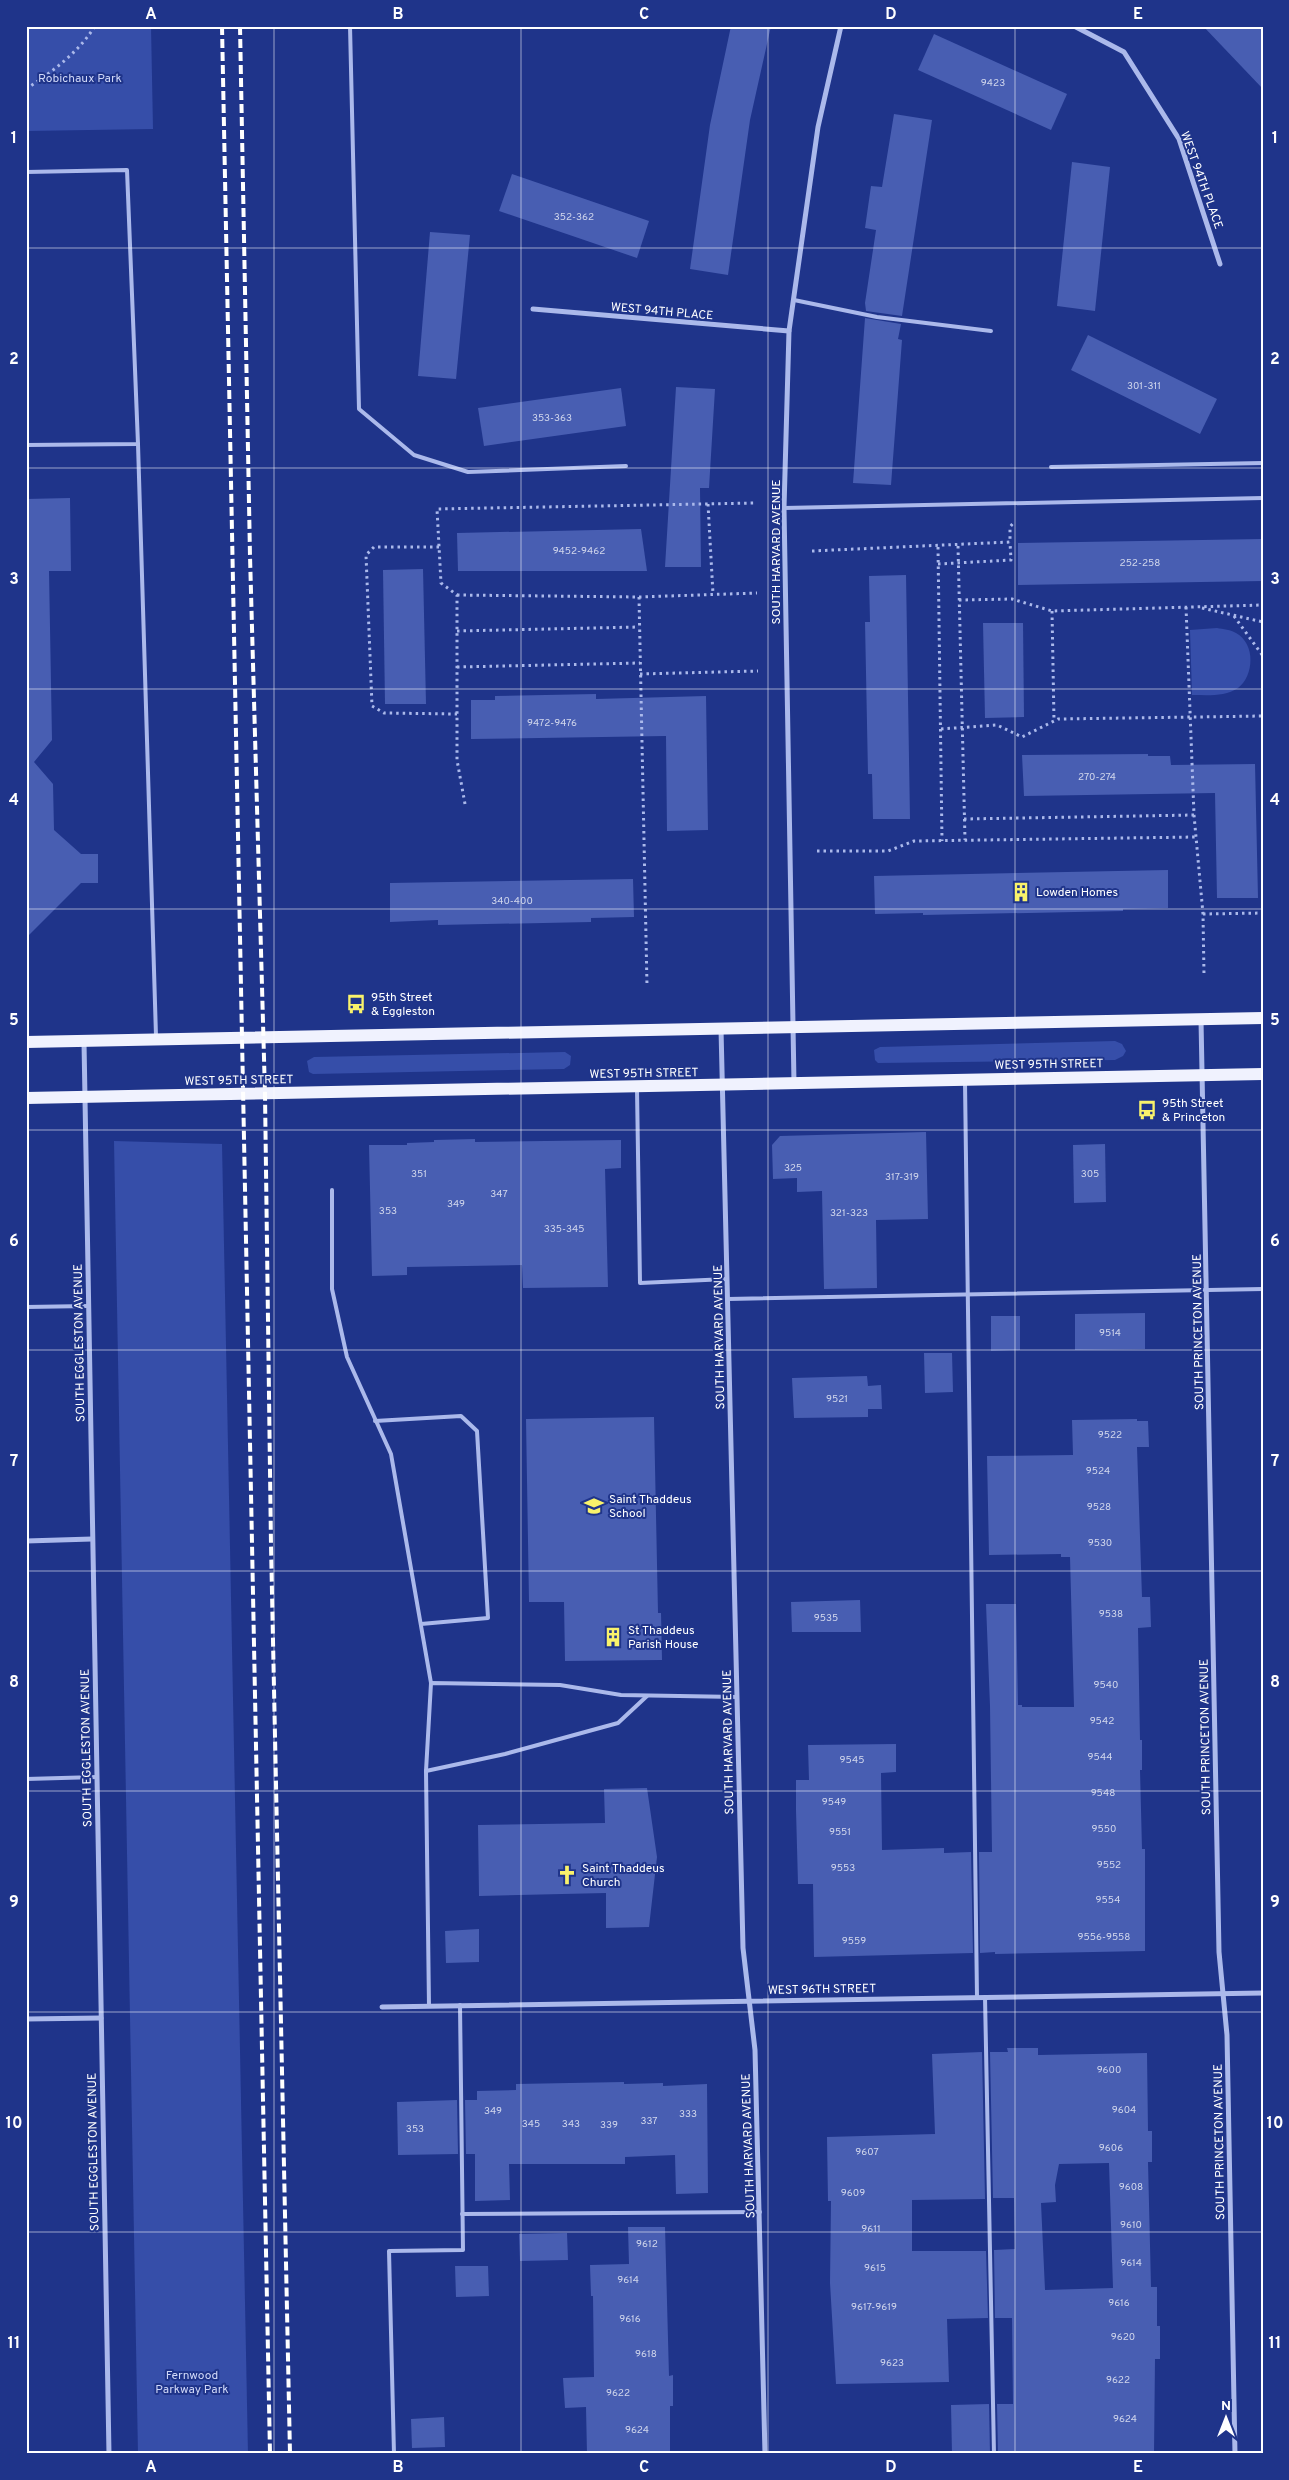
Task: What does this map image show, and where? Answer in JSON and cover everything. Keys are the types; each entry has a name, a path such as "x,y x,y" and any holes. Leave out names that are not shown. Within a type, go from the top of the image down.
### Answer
{"main road":[{"path":"26,1042 1263,1018"},
{"name":"WEST 95TH STREET","path":"26,1098 1263,1074"}],"street":[{"name":"SOUTH HARVARD AVENUE","path":"794,1083 784,508 789,332 818,127 841,26"},
{"name":"WEST 94TH PLACE","path":"1074,26 1124,52 1179,139 1220,264"},
{"name":"WEST 94TH PLACE","path":"533,308 789,332"},
{"name":"SOUTH PRINCETON AVENUE","path":"1201,1020 1219,1942 1227,2035 1235,2454"},
{"name":"SOUTH HARVARD AVENUE","path":"721,1029 743,1948 755,2050 765,2454"},
{"name":"SOUTH EGGLESTON AVENUE","path":"84,1041 109,2454"},
{"path":"26,1541 92,1539"},
{"name":"WEST 96TH STREET","path":"382,2007 1263,1992"},
{"path":"26,2019 101,2018"}],"lane":[{"path":"350,26 359,409 414,455 468,472 626,466"},
{"path":"26,172 127,170 138,444 156,1039"},
{"path":"794,300 877,317 991,332"},
{"path":"26,445 138,444"},
{"path":"1051,467 1263,463"},
{"path":"784,508 1263,498"},
{"path":"965,1080 977,1997"},
{"path":"637,1086 640,1282 727,1279"},
{"path":"332,1190 332,1289 347,1357 391,1454 431,1683 426,1771 429,2006"},
{"path":"728,1299 1263,1289"},
{"path":"26,1307 88,1306"},
{"path":"376,1421 461,1416 478,1431 488,1618 421,1624"},
{"path":"431,1683 560,1685 621,1695 737,1697"},
{"path":"426,1771 505,1754 618,1723 648,1696"},
{"path":"26,1778 97,1777"},
{"path":"985,1997 994,2454"},
{"path":"394,2454 389,2251 463,2250 460,2005"},
{"path":"462,2214 760,2212"}],"path":[{"path":"26,88 46,76 68,57 87,39 95,26"},
{"path":"756,593 638,597 457,596 441,583 437,509 757,503"},
{"path":"708,504 713,594"},
{"path":"938,564 1011,560 1010,527 1018,517"},
{"path":"812,551 938,547 1010,542"},
{"path":"958,546 965,840"},
{"path":"938,547 942,841"},
{"path":"439,548 374,548 366,555 372,706 384,713 457,714"},
{"path":"457,596 457,760 465,804"},
{"path":"638,597 648,986"},
{"path":"959,600 1012,599 1052,611 1263,605"},
{"path":"1186,607 1194,815 1203,914 1204,975"},
{"path":"1197,607 1263,622"},
{"path":"1052,611 1054,721"},
{"path":"1234,615 1263,656"},
{"path":"457,631 639,627"},
{"path":"457,668 640,663"},
{"path":"640,674 758,671"},
{"path":"941,729 997,725 1022,737 1058,719 1263,716"},
{"path":"964,819 1194,815"},
{"path":"817,850 888,850 914,841 1196,837"},
{"path":"1203,914 1263,913"}],"green space":[{"name":"Robichaux Park","path":"26,26 151,26 153,129 26,131"},
{"path":"1217,628 1229,630 1242,638 1250,652 1250,668 1243,683 1233,691 1216,695 1192,695 1190,630"},
{"path":"1115,1041 1122,1044 1126,1051 1123,1056 1115,1060 878,1063 875,1060 874,1050 880,1047"},
{"path":"565,1052 571,1056 570,1065 564,1069 313,1074 309,1072 307,1061 314,1057"},
{"name":"Fernwood Parkway Park","path":"114,1141 222,1144 248,2454 138,2454"}],"building":[{"path":"731,26 771,26 750,120 728,275 690,269 710,125"},
{"path":"1203,26 1263,26 1263,89"},
{"path":"934,34 1067,94 1051,130 918,70"},
{"path":"894,114 932,120 902,316 866,311 865,303 876,230 865,228 871,186 882,187"},
{"path":"1072,162 1110,167 1095,311 1057,306"},
{"path":"512,174 649,221 637,258 499,211"},
{"path":"430,232 470,235 456,379 418,376"},
{"path":"865,318 901,324 898,339 902,340 891,485 853,483"},
{"path":"1088,335 1217,399 1200,434 1071,370"},
{"path":"676,387 715,389 709,488 700,488 701,567 665,567"},
{"path":"621,388 626,426 484,446 478,408"},
{"path":"70,498 71,571 49,571 52,740 34,762 53,784 54,830 81,854 98,854 98,883 81,883 26,938 26,499"},
{"path":"641,529 647,571 458,571 457,533"},
{"path":"1263,539 1263,581 1018,585 1018,543"},
{"path":"423,569 426,704 385,704 383,570"},
{"path":"906,575 910,819 873,819 872,774 868,774 865,622 870,622 869,576"},
{"path":"983,623 1023,623 1024,717 985,718"},
{"path":"596,694 596,699 706,696 708,830 667,831 666,736 471,739 471,700 495,700 495,696"},
{"path":"1148,754 1148,756 1170,756 1171,765 1255,764 1258,898 1217,898 1215,793 1024,796 1022,755"},
{"name":"Lowden Homes","path":"1168,870 1168,908 1123,909 1123,911 923,915 923,913 875,914 874,876"},
{"path":"633,879 634,917 591,918 591,922 438,925 438,920 390,922 390,883"},
{"path":"926,1132 928,1219 876,1220 877,1288 824,1289 822,1191 797,1192 797,1178 773,1179 772,1145 780,1136"},
{"path":"475,1139 475,1142 621,1140 621,1168 605,1169 608,1287 523,1288 522,1265 407,1267 407,1275 372,1276 369,1145 407,1145 407,1143 434,1142 434,1140"},
{"path":"1105,1144 1106,1202 1074,1203 1073,1145"},
{"path":"1145,1313 1145,1349 1075,1350 1075,1314"},
{"path":"991,1316 1020,1316 1020,1350 991,1351"},
{"path":"924,1353 952,1353 953,1392 925,1393"},
{"path":"867,1376 868,1386 881,1385 882,1409 868,1409 868,1417 794,1418 792,1378"},
{"path":"654,1417 658,1613 661,1613 662,1660 565,1661 564,1602 529,1602 526,1419"},
{"path":"1137,1419 1137,1421 1148,1421 1149,1447 1137,1447 1142,1597 1150,1597 1151,1627 1138,1628 1140,1740 1142,1740 1142,1770 1140,1770 1142,1849 1145,1849 1145,1951 980,1953 979,1852 992,1852 990,1706 986,1604 1016,1604 1018,1705 1022,1705 1022,1707 1074,1707 1070,1557 1061,1557 1061,1554 989,1555 987,1456 1073,1455 1072,1420"},
{"path":"860,1600 861,1632 792,1632 791,1602"},
{"path":"896,1744 896,1772 881,1773 882,1850 944,1848 944,1853 971,1852 973,1953 814,1957 813,1884 798,1884 796,1780 809,1780 808,1745"},
{"name":"Saint Thaddeus Church","path":"647,1788 657,1857 649,1927 606,1928 606,1893 479,1896 478,1825 605,1823 604,1789"},
{"path":"479,1929 479,1962 446,1963 445,1931"},
{"path":"1007,2048 1038,2048 1038,2055 1147,2053 1148,2131 1152,2131 1152,2162 1148,2162 1151,2287 1157,2287 1157,2326 1160,2326 1160,2359 1155,2359 1154,2454 998,2454 997,2404 1013,2404 1012,2318 995,2318 994,2250 1015,2249 1014,2198 993,2198 990,2052 1008,2052","holes":["1109,2163 1113,2288 1045,2290 1041,2203 1056,2202 1055,2185 1059,2164"]},
{"path":"982,2052 985,2199 912,2200 912,2251 986,2251 988,2318 947,2319 949,2382 836,2384 830,2283 831,2201 828,2201 827,2137 935,2134 932,2054"},
{"path":"624,2082 624,2084 663,2083 663,2086 707,2084 708,2193 676,2194 675,2155 625,2157 625,2164 509,2164 510,2200 475,2201 475,2154 466,2154 465,2100 477,2100 477,2091 516,2090 516,2084"},
{"path":"457,2100 458,2154 398,2155 397,2102"},
{"path":"628,2227 665,2227 669,2376 673,2375 673,2406 670,2406 670,2454 587,2454 586,2407 565,2408 563,2378 594,2377 593,2296 591,2296 590,2265 629,2264"},
{"path":"567,2233 568,2260 520,2261 519,2234"},
{"path":"455,2266 488,2266 489,2296 456,2297"},
{"path":"989,2404 990,2454 952,2454 951,2405"},
{"path":"444,2417 445,2447 412,2448 411,2419"}],"railway":[{"path":"222,26 270,2454"},
{"path":"240,26 250,556 265,1094 271,1545 290,2454"}],"place":[{"name":"Lowden Homes","path":"1021,892"},
{"name":"95th Street & Eggleston","path":"356,1004"},
{"name":"95th Street & Princeton","path":"1147,1110"},
{"name":"Saint Thaddeus School","path":"594,1506"},
{"name":"St Thaddeus Parish House","path":"613,1637"},
{"name":"Saint Thaddeus Church","path":"567,1875"}]}
